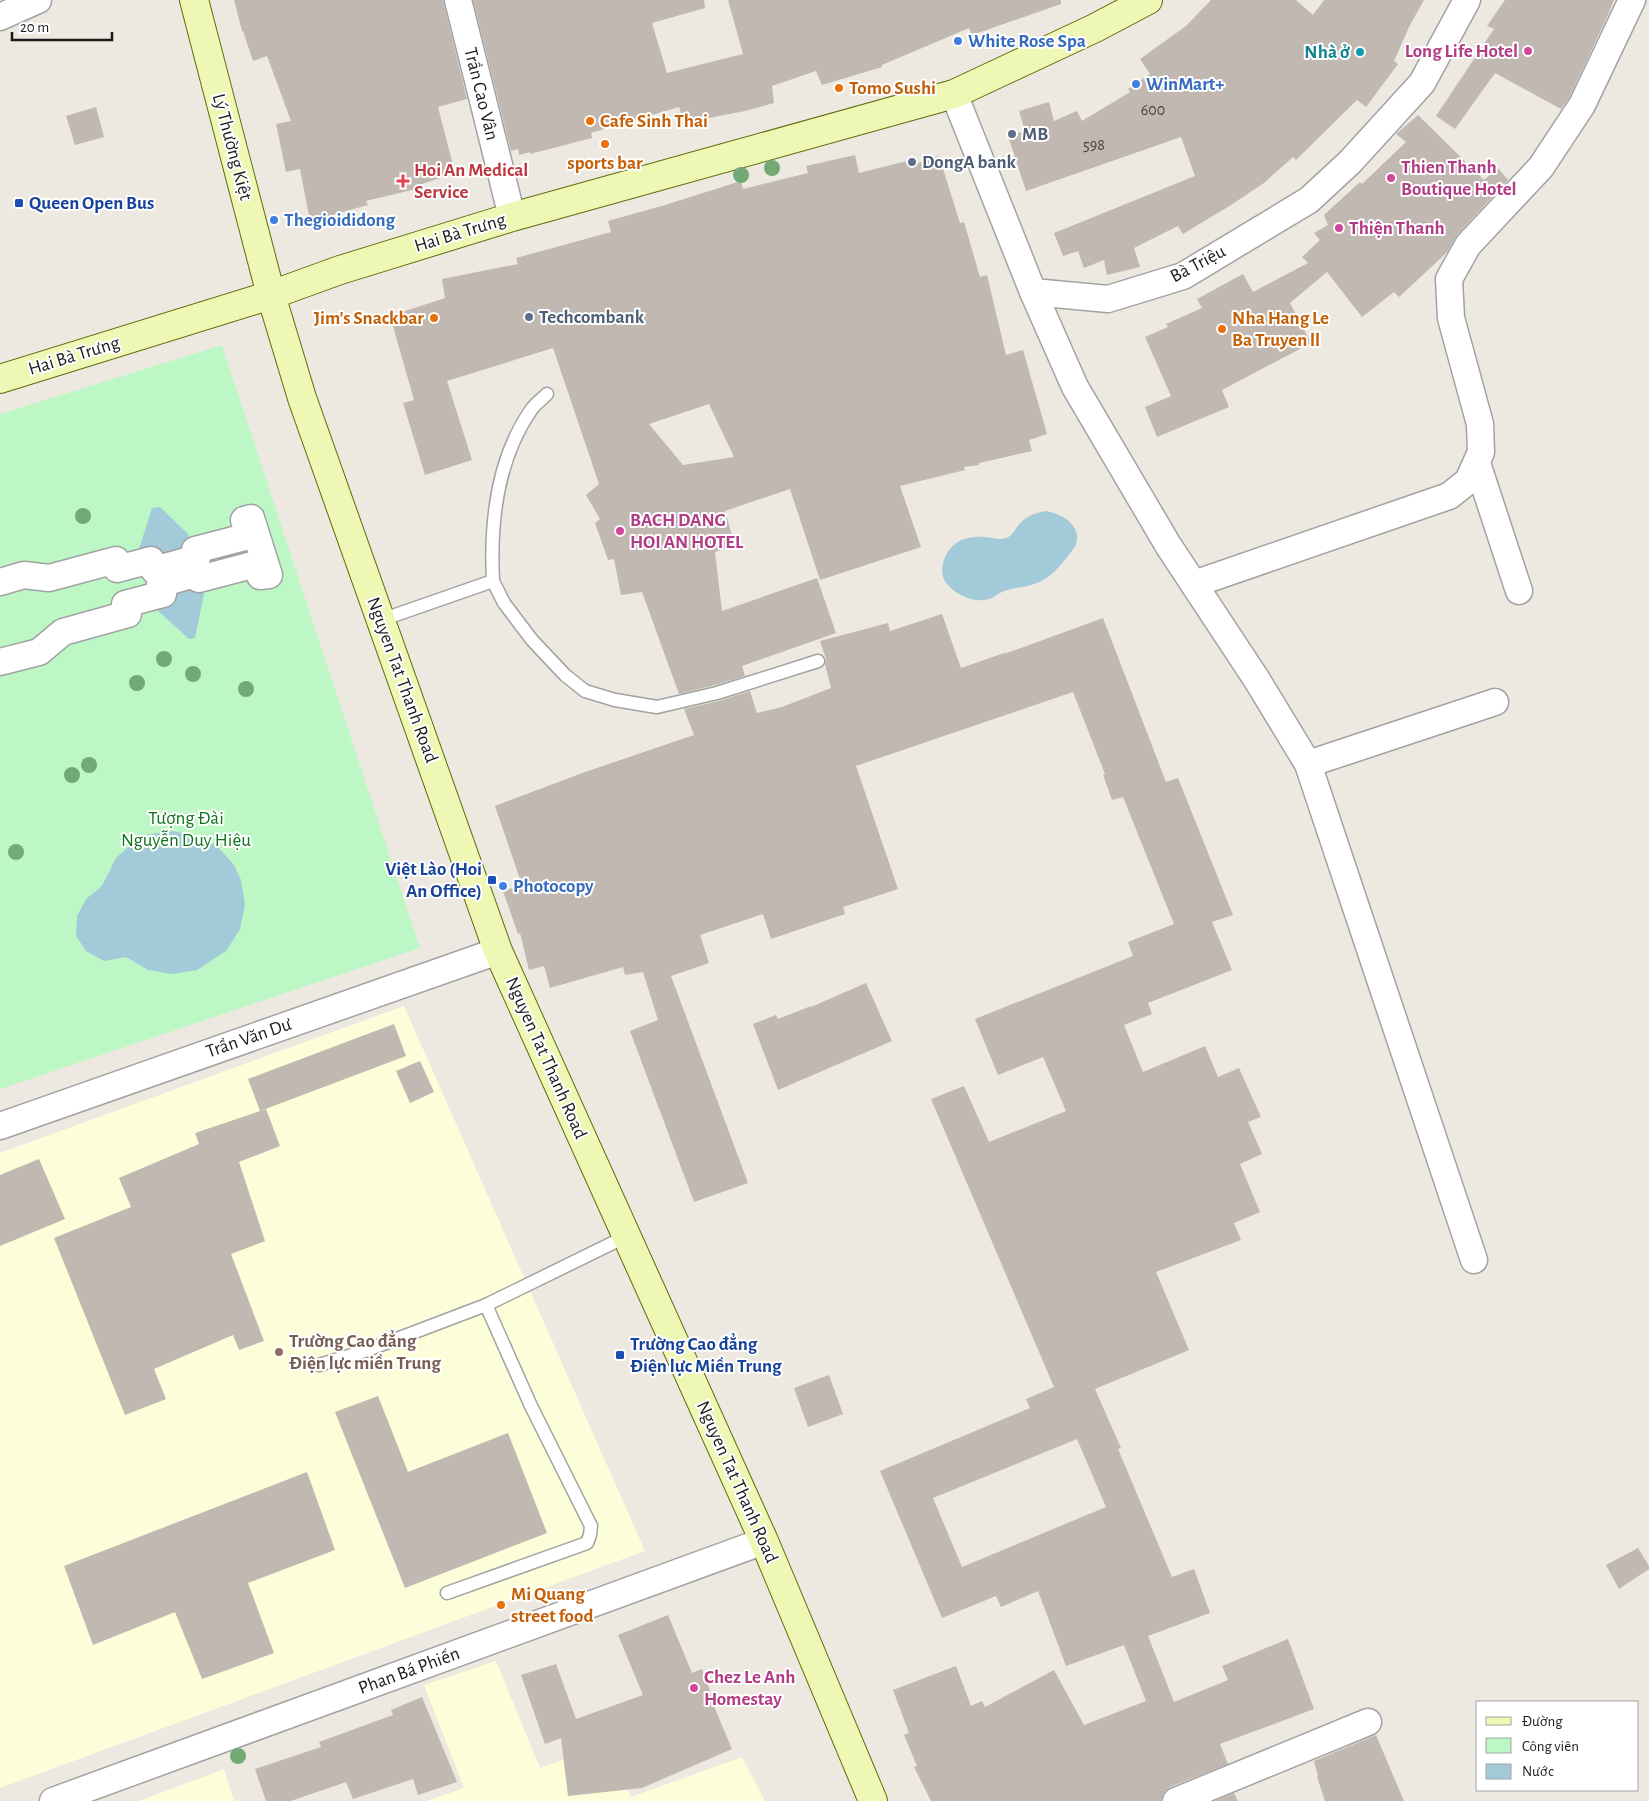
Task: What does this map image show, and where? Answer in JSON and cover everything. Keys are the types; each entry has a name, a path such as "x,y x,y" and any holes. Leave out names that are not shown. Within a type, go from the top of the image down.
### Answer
{"main road":[{"name":"Lý Thường Kiệt","path":"194,0 271,295"},
{"name":"Hai Bà Trưng","path":"0,379 271,295 340,270 512,217 954,94 1095,28 1148,0"},
{"name":"Nguyen Tat Thanh Road","path":"271,295 302,398 498,951 764,1541 873,1801"}],"street":[{"path":"0,18 38,0"},
{"name":"Trần Cao Vân","path":"458,0 512,217"},
{"name":"Bà Triệu","path":"1033,292 1108,299 1183,276 1309,200 1350,162 1422,83 1467,0"},
{"path":"1194,584 1448,496 1468,481 1482,452 1480,424 1451,318 1450,280 1468,245 1541,167 1582,105 1632,0"},
{"path":"954,94 1033,292 1075,386 1168,544 1257,680 1308,764 1474,1260"},
{"path":"1476,463 1519,591"},
{"path":"0,582 24,575 49,578 116,560 117,569 151,560 154,570 176,572 160,584 163,594 125,604 128,614 63,632 39,652 0,662"},
{"path":"1308,764 1495,702"},
{"name":"Trần Văn Dư","path":"0,1126 498,951"},
{"name":"Phan Bá Phiến","path":"53,1801 764,1541"},
{"path":"1176,1801 1368,1722"}],"lane":[{"path":"547,394 532,409 514,440 501,474 491,551 493,581 504,603 532,640 565,676 585,691 615,700 657,706 717,693 818,661"},
{"path":"381,620 493,581"},
{"path":"319,1365 364,1352 486,1305 627,1236"},
{"path":"447,1593 587,1543 590,1535 591,1526 531,1406 486,1305"}],"shaded area":[{"name":"Trường Cao đẳng Điện lực miền Trung","path":"404,1006 645,1551 0,1788 0,1153"},
{"path":"496,1661 540,1768 608,1743 631,1797 742,1757 765,1801 427,1801 464,1788 424,1685"},
{"path":"224,1769 234,1801 139,1801"}],"green space":[{"name":"Tượng Đài Nguyễn Duy Hiệu","path":"222,345 420,948 0,1089 0,414"}],"water":[{"path":"160,507 188,534 191,544 181,547 193,590 200,587 204,594 195,638 189,639 156,609 159,555 139,549 152,508"},
{"path":"1046,511 1060,515 1067,520 1074,527 1077,537 1073,550 1046,579 1005,591 983,600 970,599 963,596 947,584 942,574 943,563 948,552 955,544 961,540 973,537 1007,538 1026,518"},
{"path":"171,831 195,835 217,846 234,865 241,880 245,905 240,929 226,951 197,970 172,974 148,970 126,957 104,961 86,951 76,936 77,916 86,899 102,886 116,858 134,842 146,835"}],"building":[{"path":"234,0 443,0 467,99 438,107 455,173 419,185 420,188 366,201 368,205 310,221 300,169 286,172 276,124 291,121 267,56 253,61 242,31"},
{"path":"473,0 704,0 705,8 652,23 667,73 743,54 728,0 1061,0 1061,4 972,35 969,28 882,65 882,67 822,85 816,71 772,86 774,103 745,111 684,123 679,107 591,133 592,138 530,154 530,152 519,155 518,149 511,151"},
{"path":"1211,0 1296,0 1313,15 1324,0 1424,0 1410,25 1394,61 1398,64 1366,107 1357,100 1296,160 1293,157 1264,183 1231,205 1183,234 1178,226 1134,248 1140,267 1107,275 1104,260 1084,268 1078,251 1063,256 1054,233 1195,176 1181,137 1026,191 1008,136 1025,131 1019,111 1049,102 1054,121 1077,111 1082,121 1130,92 1128,89 1150,74 1140,59 1186,26"},
{"path":"1505,0 1614,0 1569,98 1561,109 1495,73 1455,129 1436,116 1494,29 1487,26"},
{"path":"96,107 104,137 75,145 66,116"},
{"path":"1418,115 1484,180 1498,168 1508,180 1457,235 1447,252 1440,259 1399,297 1394,292 1362,317 1327,272 1290,303 1311,343 1222,390 1229,407 1157,437 1145,407 1171,396 1145,337 1168,327 1166,324 1202,308 1197,299 1243,274 1253,292 1308,263 1302,257 1320,240 1314,233 1328,225 1324,215 1360,182 1362,184 1406,142 1396,134"},
{"path":"855,155 859,173 911,160 912,165 939,156 960,223 964,222 980,277 987,275 1006,355 1023,350 1047,434 1029,440 1032,451 979,463 979,465 964,467 965,470 900,486 921,547 820,580 790,489 725,511 735,546 715,552 722,611 817,578 836,633 742,666 745,676 679,694 642,592 621,595 614,559 608,560 595,523 600,519 586,495 599,484 553,348 447,381 472,460 425,475 403,403 414,400 390,316 445,298 442,279 518,264 516,258 611,232 608,221 741,181 743,189 808,173 806,166","holes":["709,404 734,457 683,465 649,424"]},
{"path":"942,614 961,668 1103,618 1166,782 1178,778 1233,915 1212,922 1232,970 1148,1003 1152,1014 1124,1025 1143,1072 1205,1046 1218,1077 1239,1068 1261,1117 1248,1122 1262,1154 1240,1164 1260,1212 1234,1223 1241,1240 1156,1272 1189,1350 1095,1389 1121,1448 1118,1449 1172,1577 1194,1569 1210,1613 1148,1636 1174,1702 1228,1680 1222,1666 1288,1639 1314,1709 1220,1744 1228,1764 1170,1787 1164,1792 1161,1801 931,1801 914,1767 917,1766 904,1735 909,1733 893,1690 956,1666 971,1706 982,1701 985,1707 1054,1670 1084,1725 1146,1701 1124,1645 1066,1666 1038,1591 1001,1607 996,1596 942,1618 880,1471 1030,1408 1026,1399 1054,1387 931,1099 964,1086 989,1142 1066,1111 1043,1057 998,1075 975,1019 1133,956 1128,942 1174,924 1123,797 1112,800 1103,775 1105,774 1073,692 856,766 898,889 843,907 845,914 771,939 763,914 700,935 709,963 671,976 748,1183 694,1202 630,1031 658,1020 643,972 625,975 623,967 550,988 544,966 529,970 520,933 518,934 503,891 522,885 495,806 585,772 694,735 684,709 750,691 757,713 782,707 831,688 825,664 826,659 820,641 888,623 890,631","holes":["1077,1439 1106,1507 962,1567 933,1498"]},
{"path":"866,983 892,1041 778,1090 753,1024 776,1015 778,1019"},
{"path":"394,1024 406,1056 260,1111 248,1079"},
{"path":"420,1061 434,1092 410,1103 396,1071"},
{"path":"266,1109 280,1146 239,1162 265,1241 231,1254 264,1341 239,1350 233,1335 154,1369 166,1399 125,1415 54,1238 131,1207 119,1178 199,1144 195,1133"},
{"path":"39,1159 65,1219 0,1246 0,1175"},
{"path":"829,1375 843,1414 808,1427 794,1388"},
{"path":"378,1396 408,1472 508,1433 547,1533 405,1588 335,1412"},
{"path":"307,1472 335,1550 248,1583 274,1653 202,1679 175,1612 93,1645 64,1566"},
{"path":"1638,1548 1649,1569 1619,1589 1606,1565"},
{"path":"668,1615 692,1673 702,1669 712,1696 710,1697 732,1749 642,1788 568,1796 561,1738 545,1744 521,1675 556,1664 576,1719 643,1695 618,1635"},
{"path":"422,1697 457,1782 418,1795 413,1779 353,1799 346,1782 291,1801 266,1801 255,1769 321,1747 319,1742 393,1715 391,1710"},
{"path":"1376,1735 1404,1801 1325,1801 1314,1761"},
{"path":"1234,1793 1238,1801 1215,1801"}],"place":[{"name":"White Rose Spa","path":"958,41"},
{"name":"Long Life Hotel","path":"1528,51"},
{"name":"Nhà ở","path":"1360,52"},
{"name":"WinMart+","path":"1136,84"},
{"name":"Tomo Sushi","path":"839,88"},
{"name":"Cafe Sinh Thai","path":"590,121"},
{"name":"MB","path":"1012,134"},
{"name":"sports bar","path":"605,144"},
{"name":"DongA bank","path":"912,162"},
{"name":"Thien Thanh Boutique Hotel","path":"1391,178"},
{"name":"Hoi An Medical Service","path":"403,181"},
{"name":"Queen Open Bus","path":"19,203"},
{"name":"Thegioididong","path":"274,220"},
{"name":"Thiện Thanh","path":"1339,228"},
{"name":"Techcombank","path":"529,317"},
{"name":"Jim's Snackbar","path":"434,318"},
{"name":"Nha Hang Le Ba Truyen ll","path":"1222,329"},
{"name":"BACH DANG HOI AN HOTEL","path":"620,531"},
{"name":"Việt Lào (Hoi An Office)","path":"492,880"},
{"name":"Photocopy","path":"503,886"},
{"name":"Trường Cao đẳng Điện lực miền Trung","path":"279,1352"},
{"name":"Trường Cao đẳng Điện lực Miền Trung","path":"620,1355"},
{"name":"Mi Quang street food","path":"501,1605"},
{"name":"Chez Le Anh Homestay","path":"694,1688"}]}
